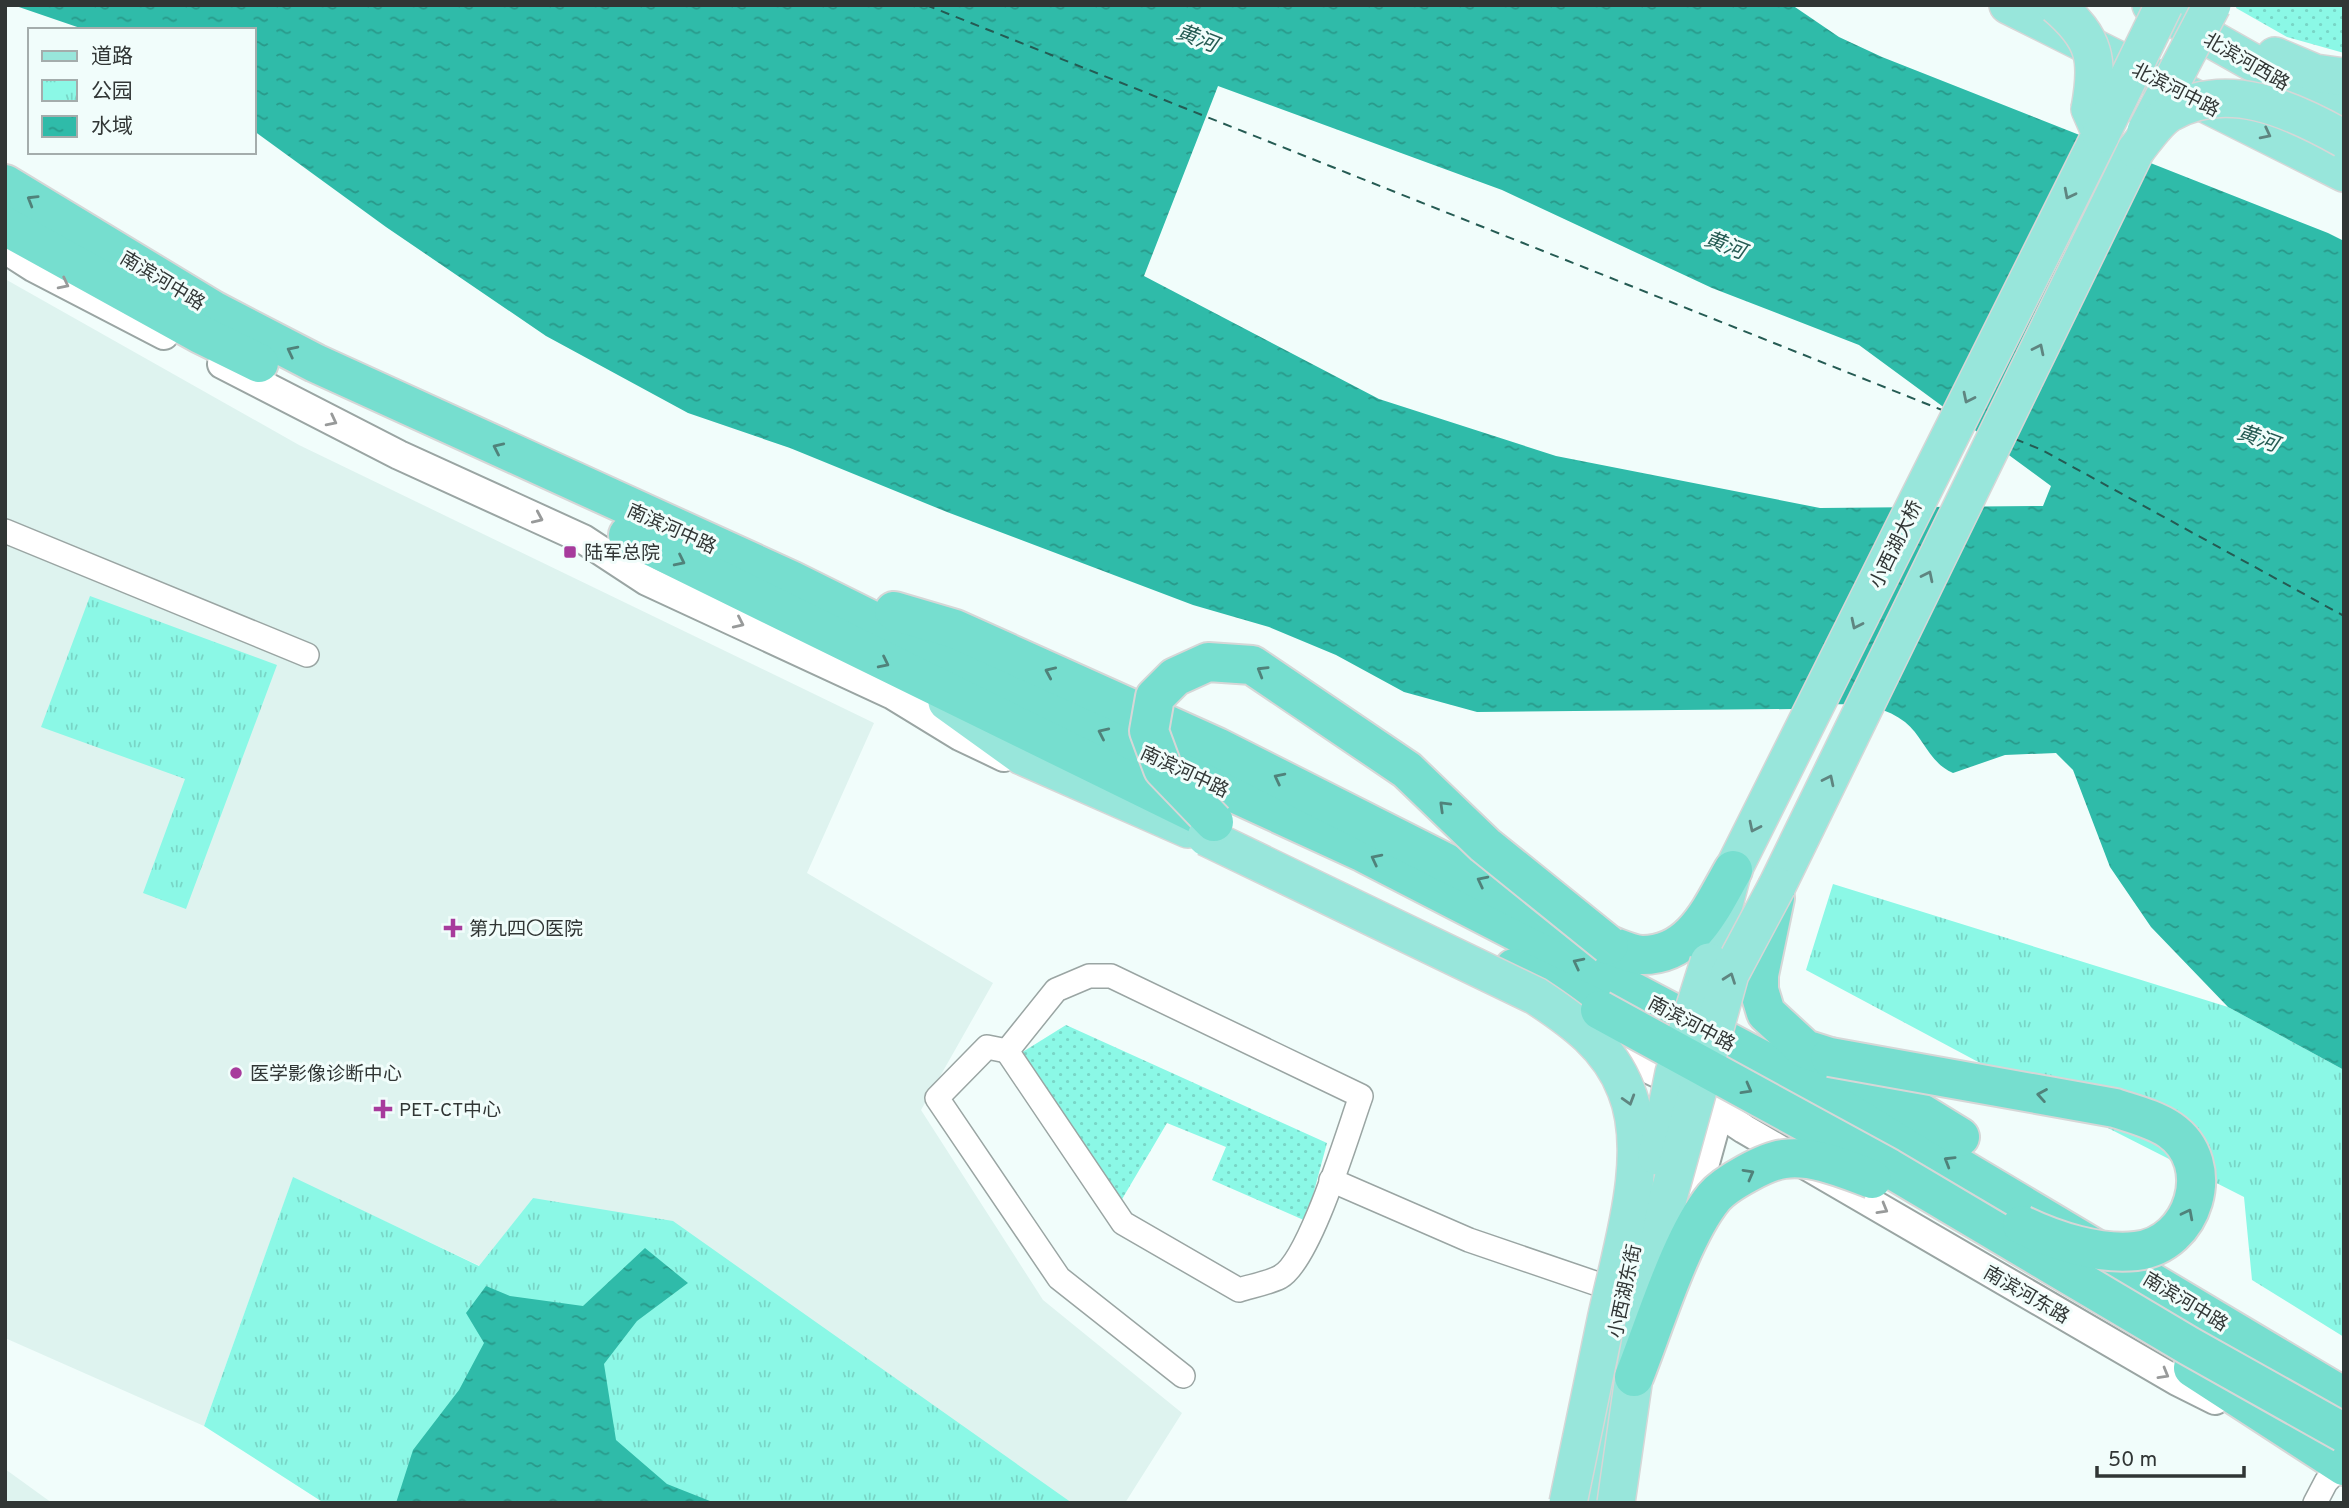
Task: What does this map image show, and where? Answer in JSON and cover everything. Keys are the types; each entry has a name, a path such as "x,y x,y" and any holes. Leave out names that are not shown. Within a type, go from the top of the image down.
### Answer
{"highway":[{"name":"南滨河中路","path":"5,184 213,310 315,363 791,580 1040,704 1364,853 1663,1007 1905,1135 2344,1397"},
{"name":"南滨河中路","path":"5,226 211,340 617,530 925,683 1210,830 1600,1010 1818,1128 2343,1455"},
{"path":"791,580 955,629 1217,747 1609,945 1639,955 1683,944 1702,923 1733,870"},
{"path":"1210,830 1163,769 1149,731 1155,697 1175,677 1208,662 1252,665 1407,769 1485,845 1609,945"},
{"path":"1777,886 1759,975 1759,990 1766,1013 1805,1049 1830,1057 2115,1108 2148,1118 2171,1130 2188,1151 2196,1176 2194,1203 2182,1226 2162,1243 2136,1251 2058,1242 1818,1128"},
{"path":"1830,1057 2344,1368"},
{"path":"1623,1385 1698,1222 1716,1195 1752,1171 1784,1159 1829,1163 1883,1184 2129,1332 2343,1455"}],"main road":[{"name":"北滨河中路","path":"2008,5 2344,173"},
{"path":"2056,5 2086,35 2097,72 2090,109 2101,134"},
{"path":"2152,5 2315,73 2344,77"},
{"name":"北滨河西路","path":"2152,5 2344,114"},
{"name":"小西湖大桥","path":"1623,1385 1674,1073 1709,961 1733,870 2164,5"},
{"path":"1587,1503 1623,1385 1668,1198 1730,974 1777,886 2136,150 2212,5"},
{"path":"2209,106 2235,54"},
{"path":"2136,150 2166,115 2210,97 2246,99 2308,119 2344,139"},
{"path":"1210,830 1536,996 1574,1020 1597,1043 1627,1091 1634,1124 1636,1165 1619,1289 1568,1503"},
{"path":"1613,1503 1623,1385 1619,1289"},
{"path":"1568,1503 1623,1385"}],"street":[{"path":"5,249 33,267 387,449 583,539 647,582 893,695 960,736 1668,1079 1719,1112"},
{"path":"5,531 307,655"},
{"path":"1007,1051 1056,990 1088,976 1111,976 1361,1096 1331,1180 1298,1260 1281,1277 1239,1290 1123,1223 1007,1051 987,1047 937,1098 1059,1278 1183,1376"},
{"name":"小西湖东街","path":"1579,1503 1619,1289 1668,1079"},
{"name":"小西湖东街","path":"1613,1503 1625,1446 1719,1112"},
{"name":"南滨河东路","path":"1719,1112 2177,1381 2343,1455"},
{"path":"1331,1180 1469,1240 1619,1289"},
{"path":"2315,1503 2343,1455"}],"shaded area":[{"name":"第九四〇医院","path":"5,279 299,445 874,723 807,873 993,983 921,1110 1043,1300 1182,1413 1125,1503 1015,1503 533,1198 480,1266 293,1178 204,1426 5,1338"},
{"path":"5,1469 52,1503 5,1503"}],"green space":[{"path":"2237,5 2344,5 2344,53 2287,37 2236,8"},
{"path":"90,596 277,665 186,909 143,893 185,779 41,727"},
{"path":"1833,884 2228,1007 2344,1070 2344,1337 2252,1280 2244,1197 1982,1064 1806,970"},
{"path":"1066,1025 1327,1143 1306,1221 1212,1180 1226,1147 1167,1123 1118,1206 1021,1053"},
{"path":"293,1177 479,1266 533,1198 673,1221 1072,1503 324,1503 204,1426"}],"water":[{"name":"黄河","path":"13,5 1792,5 1839,37 1882,57 2328,233 2344,241 2344,1070 2228,1007 2151,927 2110,867 2073,770 2056,753 2005,755 1953,773 1932,756 1905,722 1879,709 1851,704 1793,709 1477,712 1404,692 1336,655 1269,627 1193,605 947,512 790,448 688,413 546,336 386,227 256,132 256,28 80,28","holes":["1218,86 1502,190 1712,288 1859,345 2051,486 2043,506 1820,508 1556,456 1379,399 1144,276"]},
{"path":"645,1248 688,1283 637,1321 604,1364 616,1440 667,1484 715,1503 396,1503 413,1450 459,1390 484,1343 466,1313 486,1286 510,1296 583,1306"}],"ferry route":[{"path":"926,5 1942,410"},
{"path":"2015,439 2042,450 2344,616"}],"place":[{"name":"陆军总院","path":"570,552"},
{"name":"第九四〇医院","path":"453,928"},
{"name":"医学影像诊断中心","path":"236,1073"},
{"name":"PET-CT中心","path":"383,1109"}]}
